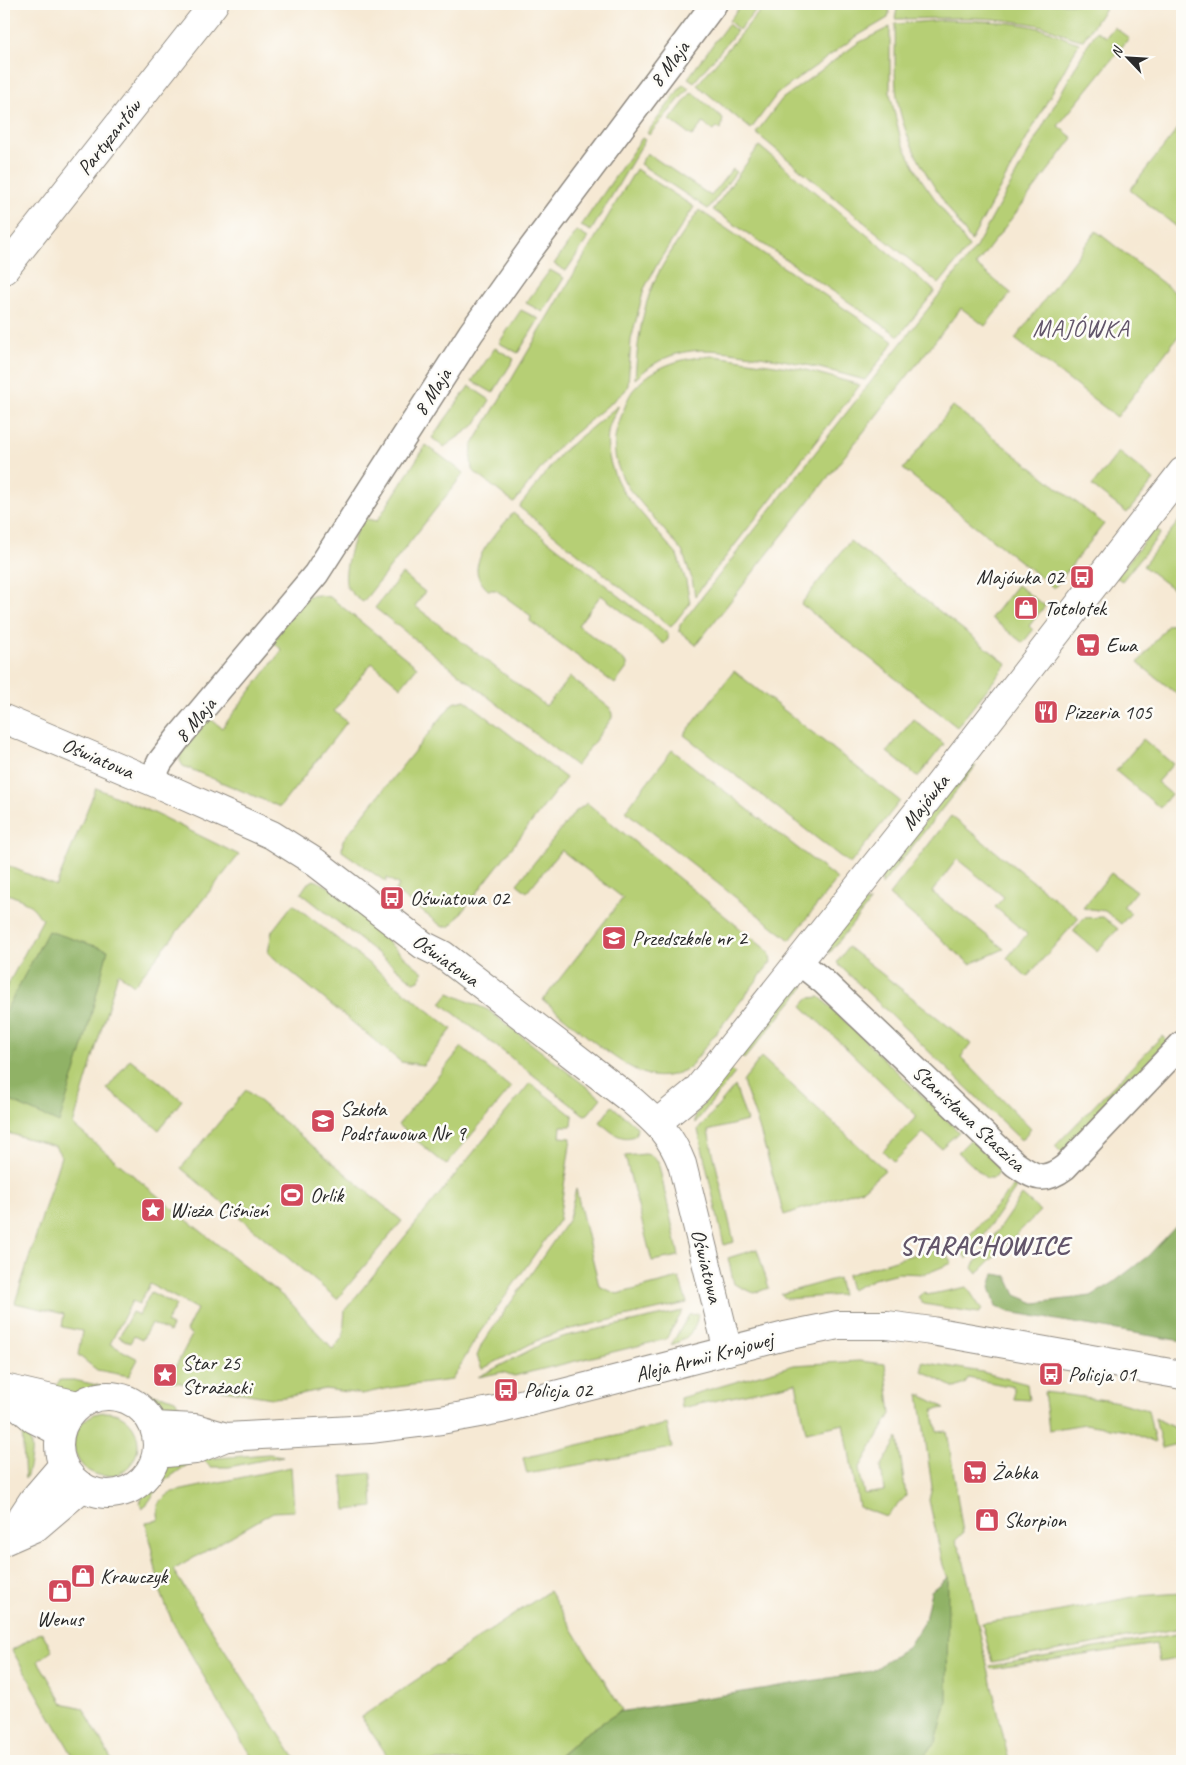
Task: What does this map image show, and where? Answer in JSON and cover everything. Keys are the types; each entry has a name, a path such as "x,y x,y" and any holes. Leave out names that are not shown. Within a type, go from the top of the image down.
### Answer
{"street":[{"name":"Partyzantów","path":"4,270 214,4"},
{"name":"8 Maja","path":"151,780 160,762 180,736 316,574 471,333 714,4"},
{"name":"Majówka","path":"657,1124 697,1090 1182,472"},
{"name":"Oświatowa","path":"4,719 151,780 272,835 315,862 423,944 443,954 631,1100 657,1124 675,1146 682,1164 728,1351"},
{"name":"Stanisława Staszica","path":"799,962 824,982 1015,1164 1032,1175 1048,1178 1065,1167 1182,1044"},
{"name":"Aleja Armii Krajowej","path":"154,1426 195,1428 226,1437 370,1429 441,1420 500,1409 785,1336 838,1325 887,1325 932,1331 1170,1374"},
{"path":"1170,1374 1182,1391"},
{"path":"4,1388 78,1405"},
{"path":"4,1394 34,1419 60,1432"},
{"path":"106,1395 121,1396 135,1403 146,1413 154,1426 157,1439 157,1454 152,1468 143,1480 132,1488 119,1493 106,1494 94,1492 71,1478 63,1465 58,1449 60,1432 67,1417 78,1405 91,1398 106,1395"},
{"name":"Aleja Armii Krajowej","path":"157,1454 195,1450 226,1437"},
{"path":"6,1539 33,1500 63,1465"},
{"path":"6,1539 36,1527 83,1487"}],"green space":[{"path":"742,4 761,4 739,30 729,21"},
{"path":"766,4 891,4 888,18 854,38 777,94 751,129 697,85"},
{"path":"898,4 1108,4 1083,40 1072,38 1039,25 1004,20 973,18 895,19"},
{"path":"943,20 1031,26 1079,43 971,241 935,188 914,150 906,131 896,89 895,24"},
{"path":"728,24 737,31 694,82 688,78"},
{"path":"890,27 890,94 901,140 921,179 969,247 939,284 756,133 782,99 858,43"},
{"path":"1114,27 1129,38 1058,126 1073,138 976,265 1011,293 985,326 961,308 696,645 679,631 680,625 975,249 1088,44 1097,31 1106,37"},
{"path":"683,84 689,88 649,135 647,133"},
{"path":"692,92 723,118 721,130 717,127 714,131 703,123 692,136 670,120"},
{"path":"1180,126 1182,128 1182,231 1130,190"},
{"path":"642,138 645,140 591,231 581,226"},
{"path":"759,146 935,291 899,336 713,210"},
{"path":"647,153 711,196 732,169 736,172 708,209 640,164"},
{"path":"636,169 694,207 659,261 644,289 631,340 628,385 625,391 557,448 514,503 472,470 472,446"},
{"path":"699,210 894,342 865,380 775,359 711,350 686,352 665,358 649,367 635,379 644,314 654,281"},
{"path":"577,231 588,238 566,271 554,264"},
{"path":"1096,231 1182,298 1182,331 1117,417 1015,339"},
{"path":"550,270 564,278 543,312 526,303"},
{"path":"521,310 539,319 518,353 499,343"},
{"path":"495,348 514,359 493,393 472,381"},
{"path":"715,356 802,369 860,385 695,596 692,579 682,551 629,489 623,479 616,461 615,442 619,423 628,399 633,390 643,380 672,363 693,358"},
{"path":"469,386 490,400 475,425 444,447 432,438"},
{"path":"619,405 610,424 608,436 608,453 616,478 624,493 677,555 686,581 690,603 671,627 519,507 562,452"},
{"path":"953,406 1104,524 1054,588 903,469"},
{"path":"426,445 464,473 363,602 350,591 346,580 350,552 361,518 377,521"},
{"path":"1119,452 1154,480 1127,513 1092,486"},
{"path":"513,513 668,634 668,639 664,644 601,595 578,625 627,663 627,668 615,684 530,621 531,616 496,590 488,590 478,576 478,563 485,547"},
{"path":"1182,517 1182,569 1175,578 1182,584 1182,596 1143,566"},
{"path":"1155,528 1161,533 1122,581 1116,577"},
{"path":"850,541 1007,664 957,727 801,604"},
{"path":"402,574 425,592 415,606 546,706 570,677 610,708 612,718 576,766 375,608"},
{"path":"1017,585 1045,606 1029,626 1033,630 1023,643 991,618"},
{"path":"308,596 330,597 417,667 401,687 372,663 334,711 347,722 280,807 183,766 180,761 180,755 209,718 222,728 282,650 271,640"},
{"path":"1182,623 1182,698 1138,663 1168,625"},
{"path":"734,671 900,801 850,864 684,735"},
{"path":"465,700 566,778 451,926 443,927 395,891 399,885 387,878 386,882 342,851 343,840 453,703"},
{"path":"913,719 944,744 918,777 887,752"},
{"path":"1143,739 1173,764 1157,782 1171,794 1160,808 1116,771"},
{"path":"672,750 837,879 790,940 625,811"},
{"path":"968,766 976,766 881,886 882,876"},
{"path":"96,788 156,814 239,855 134,985 118,973 73,1125 178,1213 290,1302 333,1350 343,1336 345,1310 530,1083 573,1116 572,1126 561,1126 560,1137 571,1138 559,1220 478,1335 452,1380 389,1388 362,1394 325,1389 272,1398 168,1381 192,1335 186,1331 197,1309 150,1284 139,1304 132,1301 110,1344 138,1359 129,1376 97,1370 78,1355 82,1331 62,1327 64,1314 15,1303 61,1156 55,1146 4,1132 4,992 43,919 28,904 4,893 4,864 56,886"},
{"name":"Przedszkole nr 2","path":"587,803 769,952 771,962 689,1068 679,1073 653,1076 635,1070 594,1042 543,1000 623,898 561,850 527,892 517,884 575,812"},
{"path":"951,816 1079,918 1027,977 1007,958 1027,934 995,907 1004,897 957,859 932,892 1004,949 970,964 889,895"},
{"path":"1111,873 1136,891 1123,907 1131,913 1121,924 1105,911 1083,908"},
{"path":"314,880 347,900 393,947 423,972 419,980 414,982 301,893 307,884"},
{"path":"870,902 829,954 830,943 860,903"},
{"path":"293,904 452,1029 423,1065 401,1062 268,953 272,931"},
{"path":"1103,917 1118,929 1097,951 1073,931 1084,918"},
{"path":"48,931 108,950 83,1046 59,1123 4,1098 4,1014"},
{"path":"848,947 971,1044 961,1057 1031,1129 1021,1140 837,963"},
{"path":"805,986 744,1059 741,1056 796,987"},
{"path":"449,993 488,1010 601,1098 588,1114 583,1114 441,1003"},
{"path":"820,997 959,1132 941,1148 923,1133 894,1162 883,1151 917,1116 802,1006 809,998"},
{"path":"1162,1036 1170,1044 1062,1153 1055,1146"},
{"path":"462,1047 511,1088 446,1165 398,1125"},
{"path":"761,1057 885,1170 863,1189 784,1215 759,1127 743,1082"},
{"path":"130,1059 182,1100 159,1130 107,1089"},
{"path":"730,1070 735,1073 695,1123 695,1115"},
{"path":"735,1086 747,1121 708,1131 734,1242 724,1245 698,1130"},
{"name":"Orlik","path":"246,1090 402,1221 337,1299 181,1168"},
{"path":"612,1106 637,1127 636,1135 626,1138 621,1137 600,1122"},
{"path":"970,1140 977,1143 1003,1167 994,1178 986,1178 958,1152"},
{"path":"651,1155 658,1161 679,1256 652,1261 625,1156"},
{"path":"1014,1186 1016,1188 967,1259 958,1248"},
{"path":"576,1189 599,1286 617,1294 679,1278 687,1303 566,1330 542,1338 482,1369 477,1356 482,1344 569,1219"},
{"path":"1022,1195 1040,1211 977,1274 972,1268"},
{"path":"1182,1220 1182,1341 1009,1312 996,1306 990,1287 994,1274 1007,1276 1016,1295 1035,1303 1091,1296 1113,1283 1148,1256"},
{"path":"941,1246 952,1263 925,1274 898,1273 874,1279 851,1290 847,1275"},
{"path":"757,1249 769,1288 754,1293 734,1284 728,1258"},
{"path":"838,1278 842,1295 786,1299 781,1294"},
{"path":"967,1287 982,1310 978,1313 924,1304 918,1297 924,1292 927,1295"},
{"path":"151,1292 176,1305 166,1323 172,1326 169,1332 151,1323 142,1340 134,1336 130,1343 119,1337 132,1312 139,1315"},
{"path":"683,1311 666,1339 514,1376 503,1372 478,1377 542,1344 566,1336"},
{"path":"698,1314 690,1334 671,1345 689,1315"},
{"path":"859,1361 885,1364 891,1414 859,1469 864,1494 884,1491 881,1467 898,1438 906,1496 886,1517 859,1507 844,1424 806,1432 796,1383 681,1408 680,1398 794,1365"},
{"path":"922,1362 982,1372 1027,1384 1029,1400 1014,1399 1014,1387 968,1378 965,1384 955,1388 922,1371"},
{"path":"60,1380 74,1380 106,1387 90,1389 75,1394 52,1391"},
{"path":"127,1391 164,1396 175,1400 186,1412 186,1415 162,1415"},
{"path":"1044,1392 1114,1401 1148,1410 1155,1443 1128,1431 1085,1424 1049,1430"},
{"path":"919,1394 945,1408 933,1410 937,1432 947,1431 963,1533 955,1541 962,1554 1009,1761 919,1761 936,1742 948,1578 943,1565 929,1500 932,1487"},
{"path":"106,1412 124,1418 132,1426 138,1444 132,1462 124,1470 106,1476 88,1470 80,1462 74,1444 80,1426 88,1418"},
{"path":"1155,1418 1179,1430 1182,1433 1182,1443 1162,1448"},
{"path":"667,1424 672,1448 527,1474 523,1458"},
{"path":"22,1430 30,1439 31,1445 30,1464 25,1479"},
{"path":"269,1454 283,1456 229,1467 210,1467 203,1459"},
{"path":"191,1462 163,1482 142,1508 140,1503 144,1493 148,1484 157,1473 163,1469"},
{"path":"291,1467 294,1511 273,1512 173,1570 296,1760 261,1761 251,1756 172,1621 160,1590 146,1522 159,1520 158,1506 164,1498 173,1492"},
{"path":"371,1473 373,1507 346,1510 342,1476"},
{"path":"948,1577 947,1702 936,1742 919,1761 554,1761 582,1736 619,1712 872,1671 908,1647 925,1620 931,1591"},
{"path":"549,1591 622,1710 582,1736 553,1761 391,1761 361,1717"},
{"path":"1182,1593 1182,1628 992,1662 982,1623 1046,1614 1138,1596"},
{"path":"42,1632 52,1651 38,1661 63,1703 83,1708 112,1761 76,1761 12,1650"},
{"path":"1182,1633 1182,1658 1159,1662 1156,1644 991,1669 990,1666"}],"place":[{"name":"Majówka 02","path":"1082,577"},
{"name":"Totolotek","path":"1026,608"},
{"name":"Ewa","path":"1088,645"},
{"name":"Pizzeria 105","path":"1046,712"},
{"name":"Oświatowa 02","path":"392,898"},
{"name":"Przedszkole nr 2","path":"614,938"},
{"name":"Szkoła Podstawowa Nr 9","path":"323,1121"},
{"name":"Orlik","path":"292,1195"},
{"name":"Wieża Ciśnień","path":"153,1210"},
{"name":"Policja 01","path":"1051,1374"},
{"name":"Star 25 Strażacki","path":"165,1375"},
{"name":"Policja 02","path":"506,1390"},
{"name":"Żabka","path":"975,1472"},
{"name":"Skorpion","path":"987,1520"},
{"name":"Krawczyk","path":"83,1576"},
{"name":"Wenus","path":"60,1591"}],"district":[{"name":"MAJÓWKA","path":"1081,328"},
{"name":"STARACHOWICE","path":"985,1245"}]}
